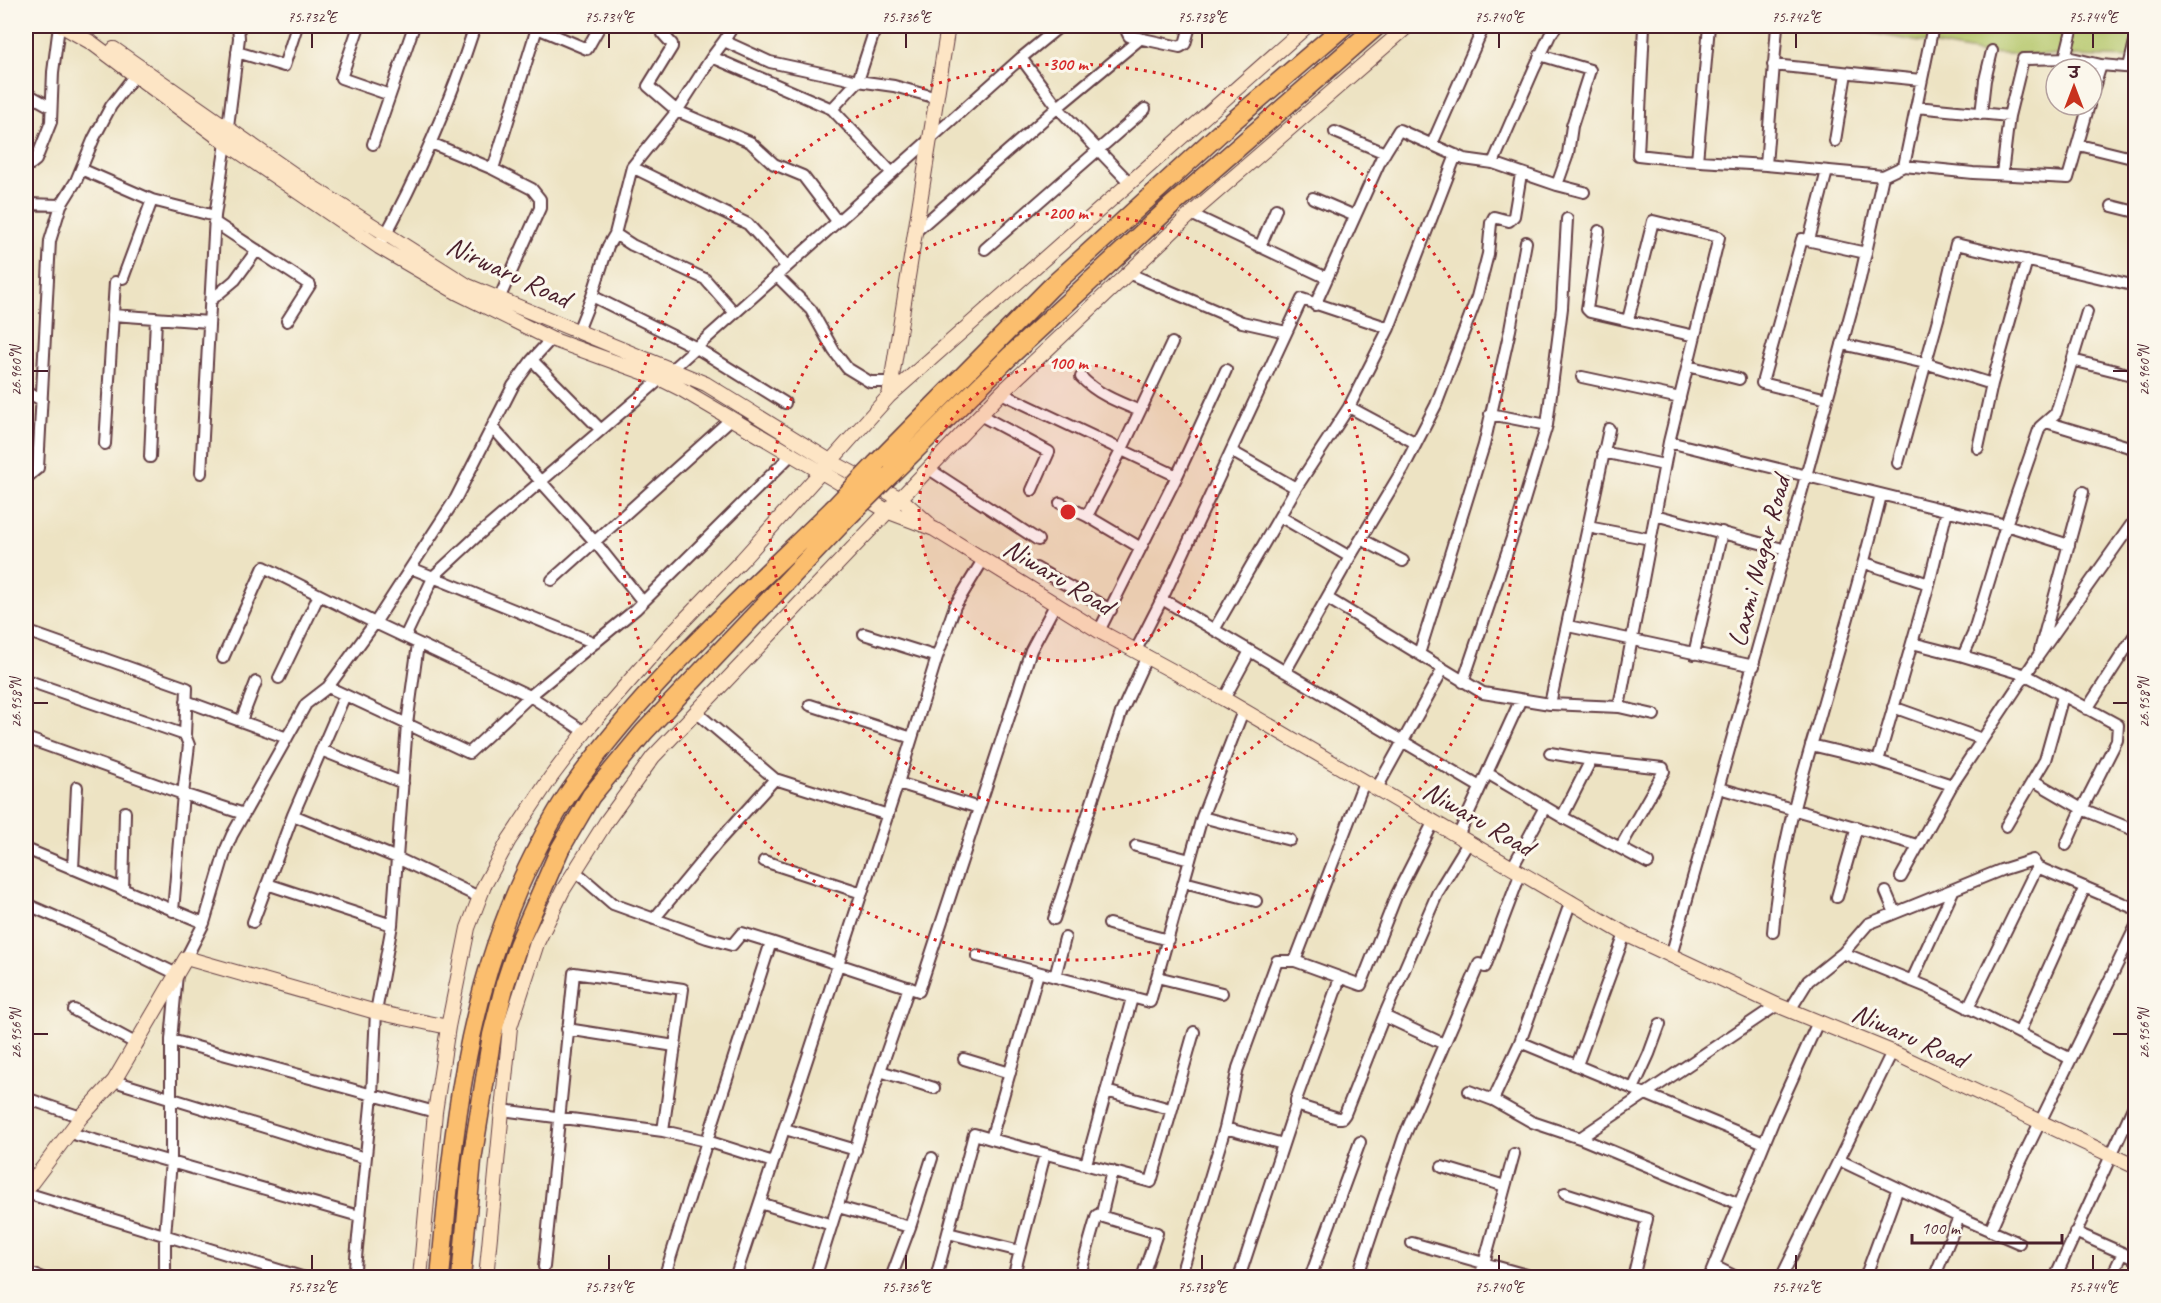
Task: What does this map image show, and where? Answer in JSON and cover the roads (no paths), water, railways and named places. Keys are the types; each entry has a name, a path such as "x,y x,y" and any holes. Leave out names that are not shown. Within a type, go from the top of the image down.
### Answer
{"highway":[{"path":"462,1278 472,1160 492,1035 505,984 518,945 560,849 591,796 644,732 838,516 1052,286 1232,122 1344,26"},
{"path":"884,469 1153,223 1377,26"},
{"path":"440,1278 450,1159 473,1021 493,950 515,894 543,836 570,790 639,705 725,615 838,516"}],"street":[{"name":"Nirwaru Road","path":"61,26 92,43 226,143 382,241 468,286 578,331 665,374 731,419 819,472"},
{"path":"26,163 31,164 36,160 51,122 53,72 61,26"},
{"name":"Nirwaru Road","path":"79,26 227,128 382,241 458,293 551,339 665,374 706,384 830,461 901,499 934,529"},
{"path":"201,473 214,219 226,143 238,26"},
{"path":"237,52 284,66 297,26"},
{"path":"359,26 341,78 390,95"},
{"path":"374,144 414,26"},
{"path":"382,241 431,143 457,82 475,26"},
{"path":"493,169 534,26 588,49 600,26"},
{"path":"665,26 663,34 672,47 648,86 677,111 750,142 774,164 803,176 837,222"},
{"path":"578,331 608,246 615,234 632,167 677,111 733,26"},
{"path":"832,109 858,81 876,26"},
{"path":"890,389 948,28 925,26"},
{"path":"1128,26 1127,34 1180,47 1185,44 1190,26"},
{"path":"420,1278 435,1112 448,1027 468,928 484,886 509,840 551,777 585,732 667,638 742,560 890,389 1306,26"},
{"path":"486,1278 510,1027 537,943 563,890 606,822 653,757 1001,393 1191,214 1408,26"},
{"path":"1432,144 1484,26"},
{"path":"1493,163 1540,55 1557,26"},
{"path":"1644,26 1638,155 1883,176 1904,166 2068,178 2086,117"},
{"path":"1697,161 1709,26"},
{"path":"1766,165 1777,26"},
{"path":"1904,166 1934,26"},
{"path":"2065,57 2073,26"},
{"path":"405,637 434,576 1059,27"},
{"path":"2104,64 2132,67 2136,37"},
{"path":"915,232 1140,39"},
{"path":"724,42 770,62 858,81 894,86 937,98"},
{"path":"1981,114 1984,80 1992,51"},
{"path":"1540,55 1590,70 1572,126 1568,154 1557,185"},
{"path":"712,57 832,109 892,173"},
{"path":"1021,58 1058,107 1129,182"},
{"path":"2002,174 2009,116 2023,59 2044,58"},
{"path":"1773,64 1921,80"},
{"path":"1835,141 1846,73"},
{"path":"26,478 38,468 50,241 60,205 76,181 111,106 134,76"},
{"path":"26,93 51,106"},
{"path":"1916,107 2009,116"},
{"path":"985,249 1145,109"},
{"path":"1315,305 1385,153 1399,130 1464,159 1493,163 1521,174 1584,192"},
{"path":"1335,132 1385,153"},
{"path":"431,143 493,169 532,189 540,199 540,208 499,299"},
{"path":"2079,146 2136,159"},
{"path":"1215,630 1296,488 1349,407 1389,328 1456,155"},
{"path":"632,167 748,225 786,266"},
{"path":"81,169 152,200 214,219 310,285 287,321"},
{"path":"1809,240 1827,171"},
{"path":"1285,672 1437,405 1477,297 1488,254 1491,223 1494,217 1509,220 1514,216 1521,174"},
{"name":"Laxmi Nagar Road","path":"1671,956 1754,666 1842,344 1883,176"},
{"path":"1313,198 1355,216"},
{"path":"105,444 113,315 119,280 152,200"},
{"path":"26,268 27,204 60,205"},
{"path":"2112,206 2136,212"},
{"path":"1260,247 1276,209"},
{"path":"1191,214 1327,278"},
{"path":"1464,682 1547,425 1563,308 1567,219"},
{"path":"1619,707 1664,465 1719,237 1653,220 1628,320"},
{"path":"1599,231 1587,309 1590,312 1695,336"},
{"path":"615,234 632,245 705,279 734,312"},
{"path":"1827,399 1762,383 1802,239 1866,253"},
{"path":"1419,654 1484,445 1510,330 1526,242"},
{"path":"1898,463 1956,243 2136,286"},
{"path":"210,301 235,280 257,250"},
{"path":"1978,448 1992,384 2027,260"},
{"path":"1128,273 1175,295 1242,321 1286,332"},
{"path":"776,275 811,310 834,351 847,368 870,382 890,389"},
{"path":"592,296 695,346 784,403"},
{"path":"1054,919 1141,653 1162,599 1302,300 1389,328"},
{"path":"1963,656 1973,634 2006,525 2040,427 2056,413 2087,312"},
{"path":"113,315 209,322"},
{"path":"150,457 156,319"},
{"path":"305,1278 26,1191 81,1117 114,1081 137,1044 204,923 226,849 306,704 328,687 375,623 456,498 513,386 551,339"},
{"path":"1088,516 1173,343"},
{"path":"1842,344 1925,363 1992,384"},
{"path":"532,360 600,429"},
{"path":"2072,360 2136,376"},
{"path":"1688,366 1739,379"},
{"path":"1100,631 1177,476 1226,370"},
{"path":"1081,377 1101,394 1140,411"},
{"path":"1582,378 1680,398"},
{"path":"26,392 42,399"},
{"path":"1001,393 1177,476"},
{"path":"1349,407 1416,443"},
{"path":"1490,414 1547,425"},
{"path":"980,415 1049,452 1032,490"},
{"path":"552,580 731,419"},
{"path":"2046,422 2136,449"},
{"path":"493,428 595,542 644,602"},
{"path":"1550,704 1609,429"},
{"path":"1669,442 2006,525 2069,545"},
{"path":"1231,451 1296,488"},
{"path":"1603,452 1664,465"},
{"path":"328,687 469,753 530,696 644,602 790,454"},
{"path":"929,469 1038,540"},
{"name":"Niwaru Road","path":"819,472 889,512 934,529 1055,605 1224,699 1625,934 1784,1008 1892,1052 2136,1167"},
{"path":"2038,656 2083,492"},
{"path":"1773,932 1775,896 1793,809 1865,563 1881,495"},
{"path":"1060,503 1088,516 1141,548"},
{"path":"1878,761 1929,584 1947,510"},
{"path":"1655,515 1786,550"},
{"path":"1281,517 1350,557"},
{"path":"1901,877 1952,785 1982,739 2136,518"},
{"path":"1588,527 1650,539"},
{"path":"1694,654 1722,532"},
{"path":"1361,539 1403,561"},
{"path":"735,1278 888,815 937,657 955,606 983,560"},
{"path":"1865,563 1929,584"},
{"path":"223,658 264,567 418,644 530,696 585,732"},
{"path":"411,568 595,643"},
{"path":"1036,568 1111,609"},
{"path":"279,678 319,595"},
{"path":"1327,598 1483,693 1550,704 1619,707 1654,715"},
{"path":"1162,599 1480,787"},
{"path":"575,871 613,904 707,938 732,945 742,933 919,991 1031,650 1055,605"},
{"path":"1568,626 1754,666"},
{"path":"26,631 187,688 185,735 189,745 173,911"},
{"path":"2087,709 2136,633"},
{"path":"864,634 937,657"},
{"path":"1912,643 2026,675 2118,725 2118,736 2066,846"},
{"path":"354,1278 372,1095 376,1012 392,925 407,724 418,644"},
{"path":"1224,699 1250,651"},
{"path":"1295,961 1371,785 1401,742 1443,669"},
{"path":"26,680 185,735"},
{"path":"241,721 255,682"},
{"path":"253,922 293,815 345,695"},
{"path":"2006,826 2045,760 2063,696"},
{"path":"186,701 287,738"},
{"path":"1296,1105 1342,1118 1384,1016 1463,839 1480,787 1521,701"},
{"path":"810,705 912,738"},
{"path":"1893,707 1982,739"},
{"path":"977,956 1150,1002 1202,816 1243,711"},
{"path":"696,712 775,779 888,815"},
{"path":"26,738 244,814"},
{"path":"1811,745 1878,761 1952,785"},
{"path":"321,750 403,783"},
{"path":"1550,753 1663,768 1664,771 1620,848"},
{"path":"1562,817 1591,760"},
{"path":"1487,773 1562,817 1648,863"},
{"path":"654,919 716,844 775,779"},
{"path":"2034,781 2082,809 2136,831"},
{"path":"898,783 979,808"},
{"path":"73,869 77,787"},
{"path":"1719,788 1917,846"},
{"path":"1357,1278 1404,1137 1479,964 1485,967 1517,870 1545,807"},
{"path":"123,890 125,812"},
{"path":"293,815 397,858 479,897"},
{"path":"1202,816 1290,840"},
{"path":"1180,1278 1225,1128 1238,1068 1277,961 1295,961 1361,986 1397,894 1434,822"},
{"path":"1837,897 1857,827"},
{"path":"1136,846 1190,860"},
{"path":"26,849 204,923"},
{"path":"1580,1138 1784,1008 1808,981 1843,953 1868,924 2001,870 2033,860 2037,867 2136,909"},
{"path":"764,861 862,893"},
{"path":"1968,1008 2037,867"},
{"path":"1184,882 1256,901"},
{"path":"267,884 392,925"},
{"path":"2019,1033 2085,887"},
{"path":"1912,980 1953,891"},
{"path":"1886,892 1895,913"},
{"path":"1493,1100 1521,1042 1571,901"},
{"path":"26,904 177,974"},
{"path":"1109,924 1168,940"},
{"path":"1990,1231 2136,926"},
{"path":"1577,1065 1625,934"},
{"path":"1055,977 1065,938"},
{"path":"663,1278 771,942"},
{"path":"1843,953 1912,980 2071,1059"},
{"path":"186,958 376,1012 448,1027"},
{"path":"544,1267 574,973 683,989 663,1131"},
{"path":"991,1139 1038,973"},
{"path":"165,1278 165,1236 171,1161 171,1040 177,974"},
{"path":"1157,977 1222,993"},
{"path":"1239,1278 1296,1100 1340,978"},
{"path":"815,1278 909,987"},
{"path":"1086,1164 1132,998"},
{"path":"74,1010 137,1044"},
{"path":"1384,1016 1444,1044"},
{"path":"1709,1278 1764,1143 1818,1022"},
{"path":"1633,1089 1660,1024"},
{"path":"567,1029 675,1046"},
{"path":"936,1278 974,1134 1157,1183 1170,1109 1194,1032"},
{"path":"171,1040 435,1112"},
{"path":"1521,1042 1764,1143"},
{"path":"1781,1278 1892,1052"},
{"path":"964,1059 1010,1072"},
{"path":"880,1071 934,1088"},
{"path":"114,1081 365,1158"},
{"path":"1106,1091 1170,1109"},
{"path":"1469,1091 1493,1100 1532,1122 1580,1138 1739,1204"},
{"path":"26,1098 81,1117"},
{"path":"2055,1278 2136,1101"},
{"path":"502,1110 663,1131 706,1141 773,1162"},
{"path":"785,1128 856,1150"},
{"path":"1225,1128 1283,1144"},
{"path":"70,1133 359,1216"},
{"path":"1310,1278 1360,1142"},
{"path":"1013,1278 1045,1154"},
{"path":"1480,1278 1514,1154"},
{"path":"891,1278 932,1158"},
{"path":"1839,1160 2019,1243"},
{"path":"1442,1167 1505,1186"},
{"path":"1101,1217 1112,1171"},
{"path":"1865,1278 1898,1188"},
{"path":"1565,1193 1647,1219 1633,1278"},
{"path":"760,1203 832,1225"},
{"path":"838,1206 910,1227"},
{"path":"1079,1278 1096,1215 1157,1233 1142,1278"},
{"path":"1934,1278 1959,1217"},
{"path":"2075,1232 2136,1259"},
{"path":"948,1233 1020,1251"},
{"path":"1412,1243 1537,1278"},
{"path":"2111,1278 2123,1253"},
{"path":"1714,1266 1738,1278"},
{"path":"26,1272 43,1278"}]}
